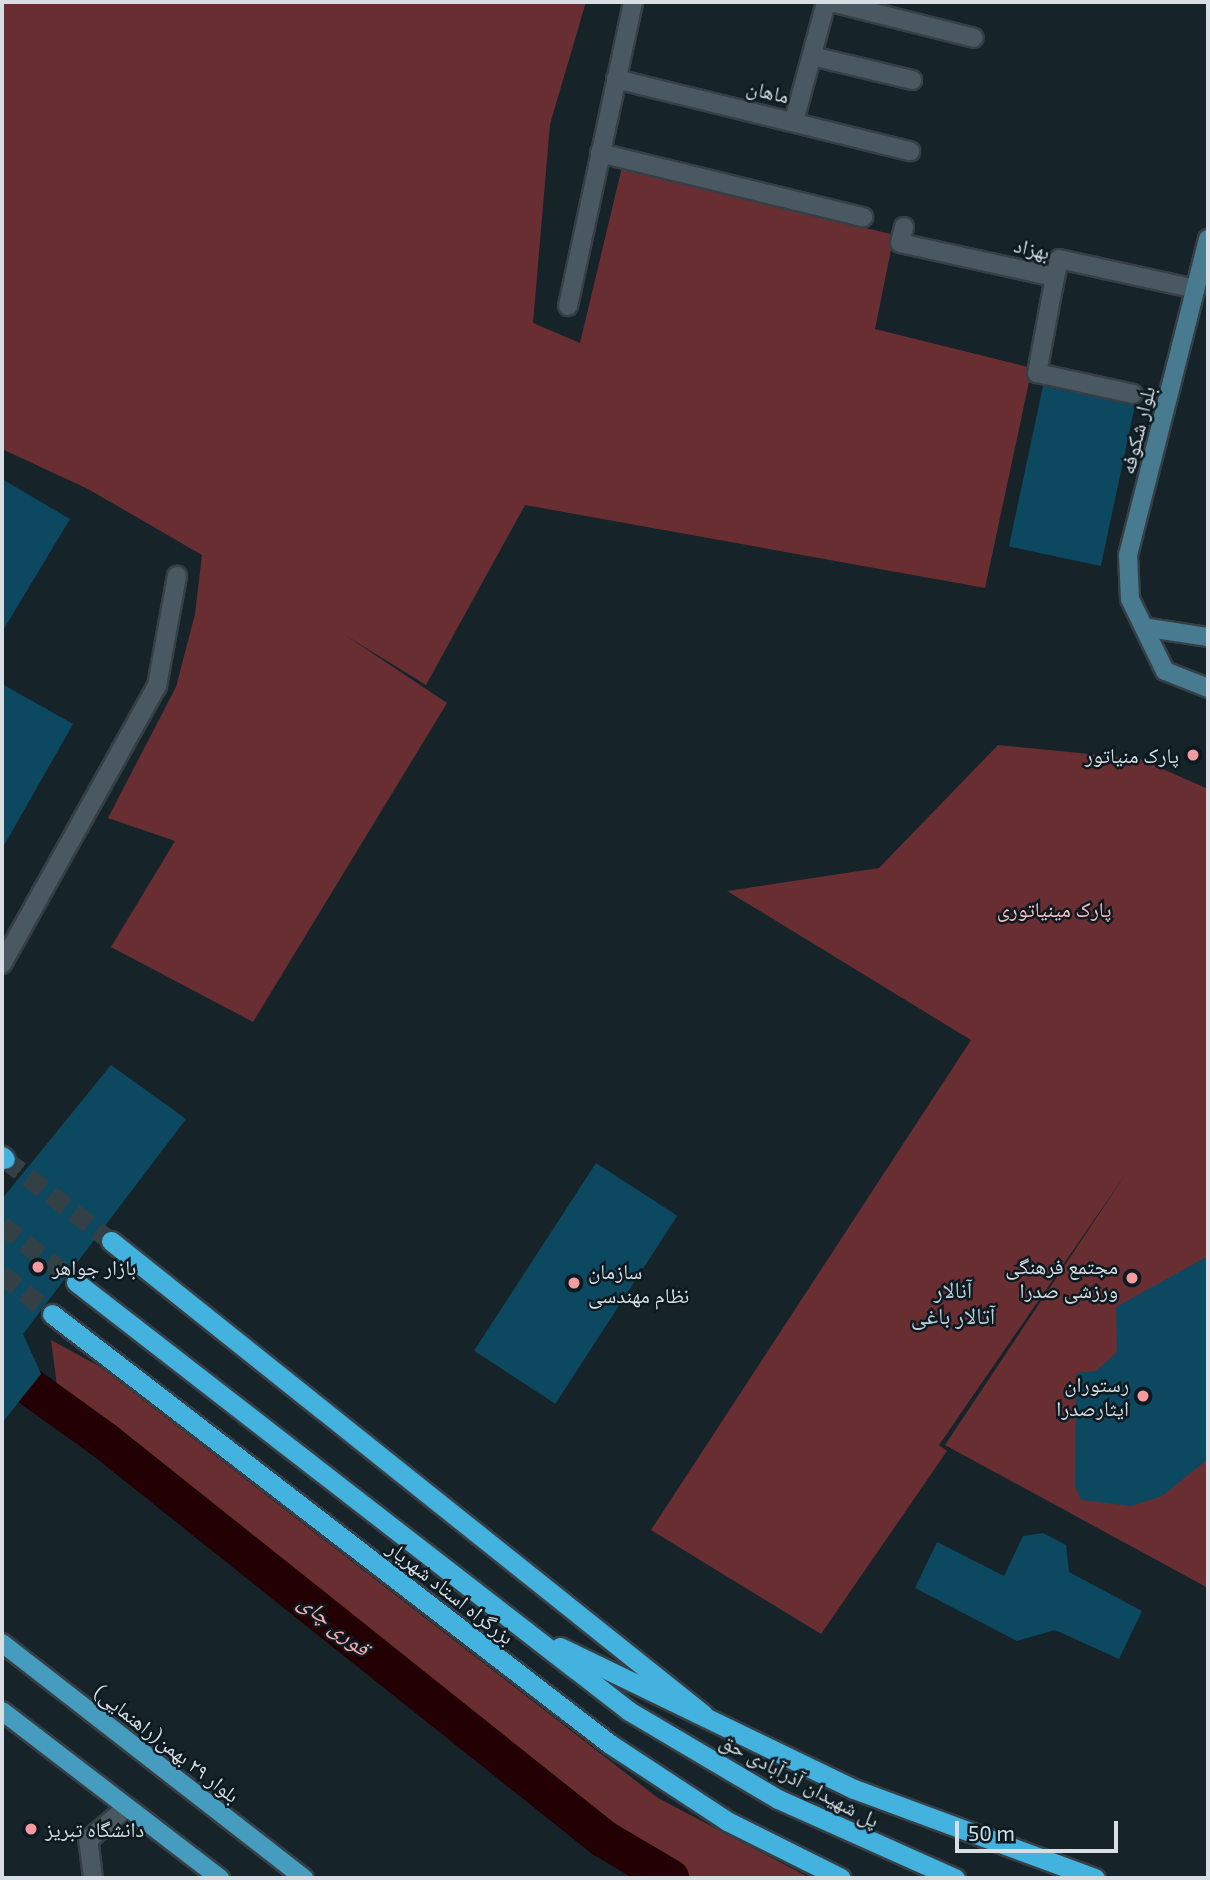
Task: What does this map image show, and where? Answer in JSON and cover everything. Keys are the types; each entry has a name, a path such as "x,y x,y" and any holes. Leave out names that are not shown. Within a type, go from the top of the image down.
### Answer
{"highway":[{"path":"111,1241 703,1714"},
{"name":"بزرگراه استاد شهریار","path":"76,1282 629,1711"},
{"name":"بزرگراه استاد شهریار","path":"52,1314 610,1744 727,1821 841,1878"},
{"path":"527,1632 703,1714 854,1789 1095,1878"},
{"name":"پل شهیدان آذرآبادی حق","path":"629,1711 778,1799 955,1878"}],"main road":[{"name":"بلوار شکوفه","path":"1208,239 1128,555 1130,599 1149,628 1165,671 1208,688"},
{"path":"1149,628 1208,637"},
{"name":"بلوار ٢٩ بهمن(راهنمایی)","path":"2,1643 304,1878"},
{"path":"2,1711 220,1878"}],"street":[{"path":"568,306 633,2"},
{"path":"794,121 826,2"},
{"path":"831,2 974,38"},
{"path":"811,56 912,80"},
{"name":"ماهان","path":"616,79 909,151"},
{"path":"600,153 863,217"},
{"name":"بهزاد","path":"904,227 900,243 1055,277 1059,259 1196,289"},
{"path":"1055,277 1037,373 1133,394"},
{"path":"2,964 157,687 177,576"},
{"path":"93,1878 88,1840 127,1808"}],"green space":[{"path":"2,2 586,2 550,124 533,323 580,343 622,167 894,235 875,329 1032,368 985,588 525,505 426,685 345,635 447,703 253,1022 111,947 175,841 108,818 176,687 195,614 202,555 88,489 2,449"},
{"name":"پارک مینیاتوری","path":"998,745 1140,759 1208,789 1208,1588 945,1445 1127,1172 939,1445 947,1451 821,1634 651,1530 971,1040 727,891 879,868"},
{"path":"51,1340 99,1366 658,1798 810,1878 688,1878 614,1835 58,1393"}],"building":[{"path":"1043,386 1135,406 1101,566 1009,546"},
{"path":"2,479 70,519 2,632"},
{"path":"2,684 73,724 2,849"},
{"name":"بازار جواهر","path":"111,1065 186,1119 23,1334 41,1374 2,1423 2,1199"},
{"name":"سازمان نظام مهندسی","path":"596,1163 677,1216 555,1404 474,1351"},
{"name":"رستوران ایثارصدرا","path":"1208,1256 1208,1459 1162,1496 1131,1506 1081,1500 1075,1486 1076,1373 1096,1371 1117,1352 1116,1307"},
{"path":"1043,1533 1066,1545 1069,1572 1142,1611 1119,1659 1055,1630 1017,1641 915,1588 937,1542 1004,1576 1023,1536"}],"waterway":[{"name":"قوری چای","path":"2,1367 105,1441 604,1839 670,1878"}],"tunnel":[{"path":"5,1159 111,1241"},
{"path":"2,1225 76,1282"},
{"path":"2,1274 52,1314"}],"place":[{"name":"پارک منیاتور","path":"1193,755"},
{"name":"بازار جواهر","path":"38,1267"},
{"name":"مجتمع فرهنگی ورزشی صدرا","path":"1132,1278"},
{"name":"سازمان نظام مهندسی","path":"574,1283"},
{"name":"رستوران ایثارصدرا","path":"1143,1396"},
{"name":"دانشگاه تبریز","path":"31,1829"}],"district":[{"name":"آنالار آتالار باغی","path":"953,1302"}]}
